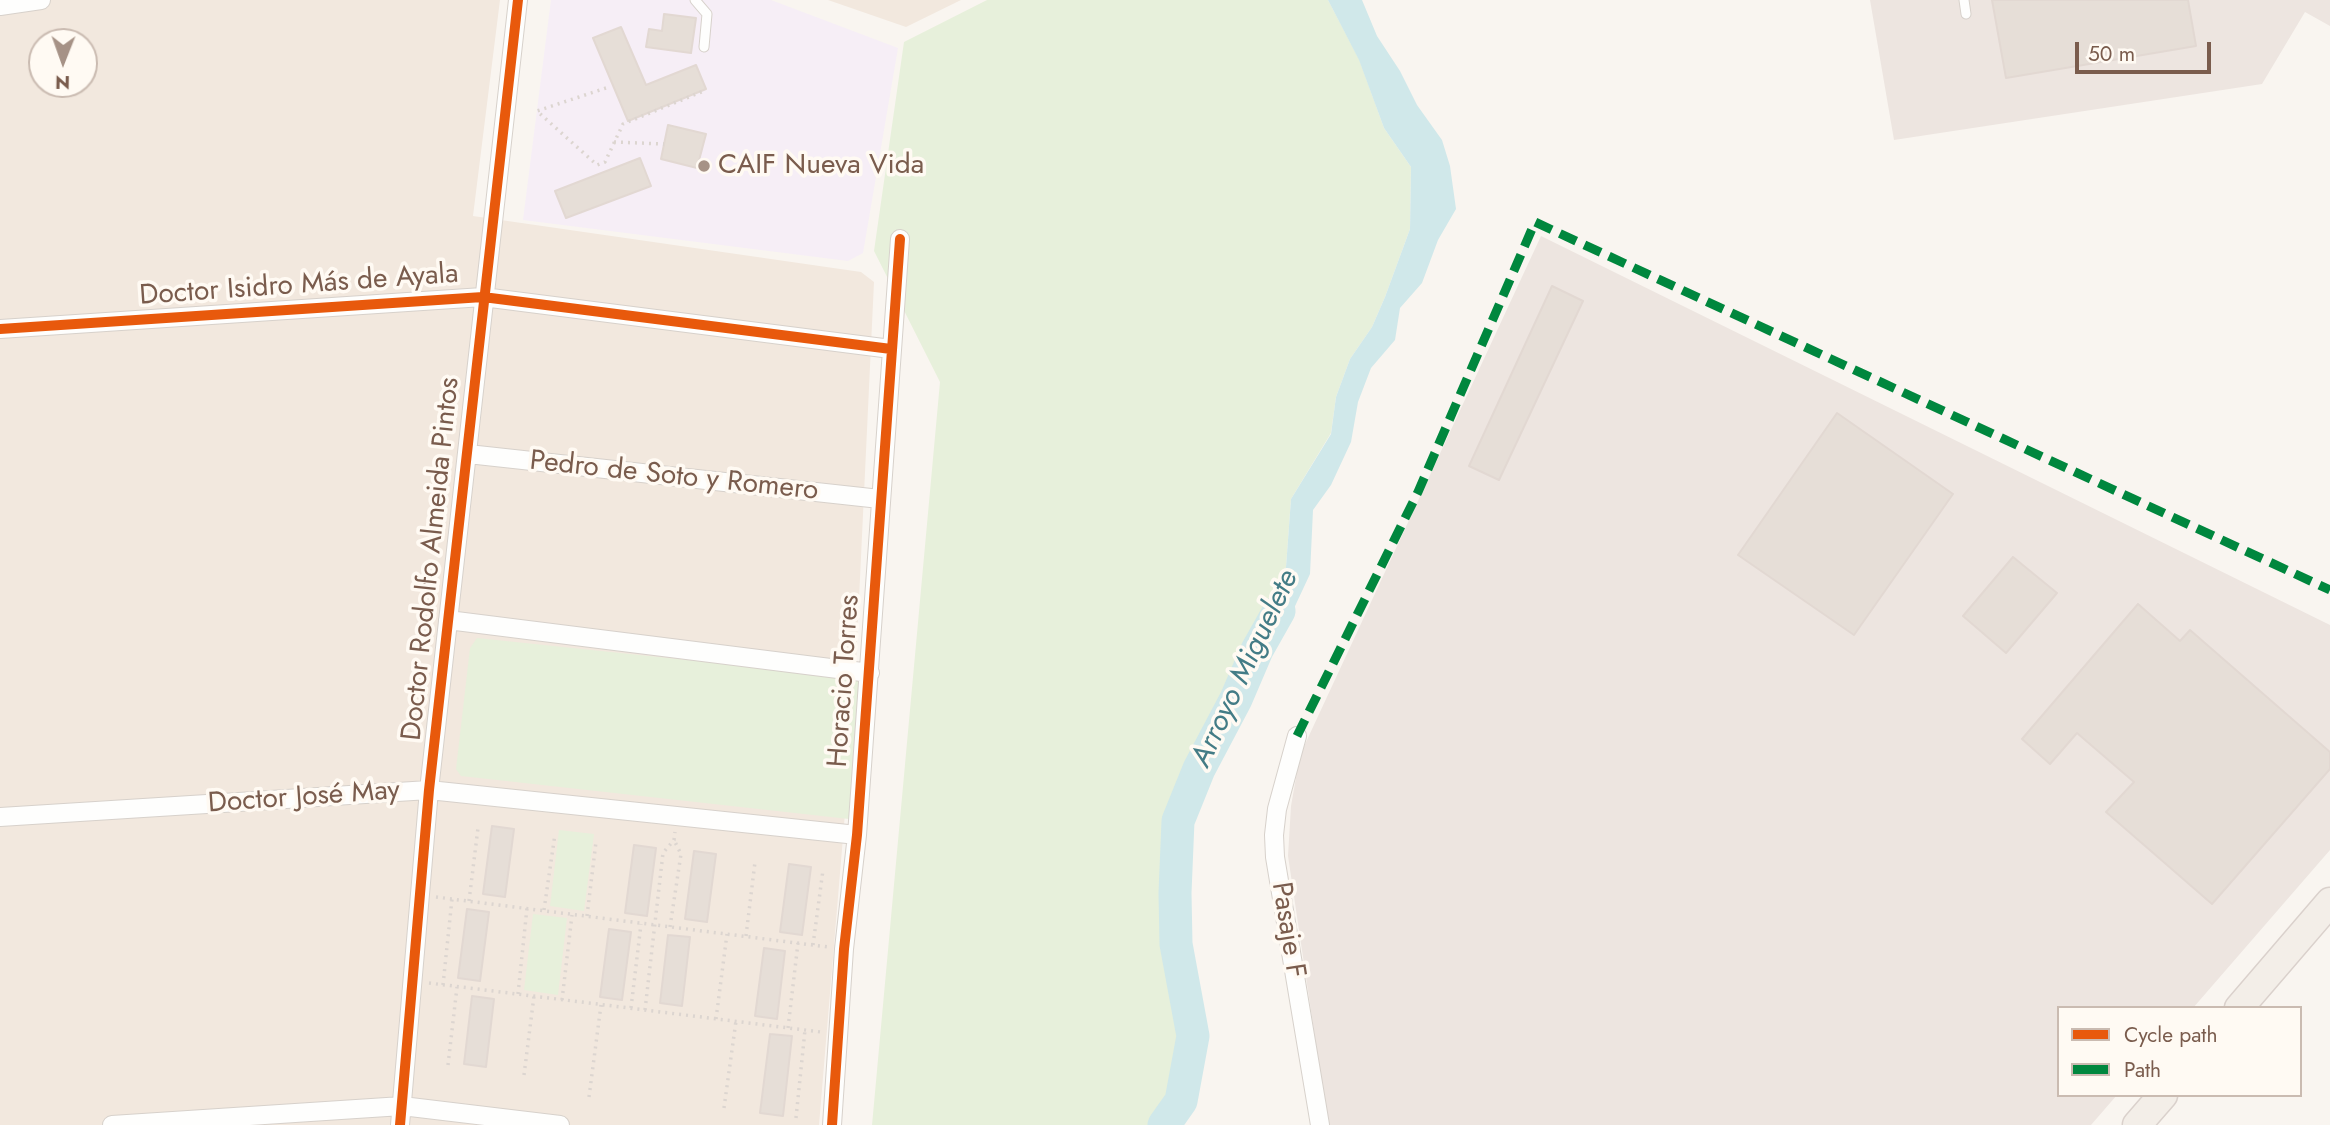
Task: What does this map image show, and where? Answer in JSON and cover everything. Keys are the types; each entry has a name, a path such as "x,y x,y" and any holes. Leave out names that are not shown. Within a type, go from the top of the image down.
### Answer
{"main road":[{"path":"2241,1006 2330,902"},
{"path":"2137,1125 2161,1097"}],"street":[{"path":"4,4 41,0"},
{"name":"Doctor Rodolfo Almeida Pintos","path":"400,1125 429,790 518,0"},
{"name":"Horacio Torres","path":"832,1125 844,949 857,835 870,673 900,239"},
{"name":"Doctor Isidro Más de Ayala","path":"0,329 483,297 891,349"},
{"name":"Pedro de Soto y Romero","path":"468,454 880,499"},
{"path":"448,620 870,673"},
{"name":"Pasaje F","path":"1297,736 1277,808 1275,856 1320,1125"},
{"name":"Doctor José May","path":"0,817 429,790 857,835"},
{"path":"112,1125 402,1107 560,1125"}],"lane":[{"path":"695,0 707,14 704,47"},
{"path":"1965,0 1966,14"}],"path":[{"path":"606,88 537,111 597,165 605,162 622,124 706,90"},
{"path":"614,142 663,144"},
{"path":"645,1010 663,853 674,840 677,816"},
{"path":"469,901 478,828"},
{"path":"544,910 555,834"},
{"path":"670,927 681,854 674,840"},
{"path":"587,916 596,842"},
{"path":"746,936 755,862"},
{"path":"813,945 823,870"},
{"path":"420,894 844,949"},
{"path":"443,985 452,899"},
{"path":"518,994 527,908"},
{"path":"562,1000 572,914"},
{"path":"631,1008 641,923"},
{"path":"716,1019 727,934"},
{"path":"788,1028 798,943"},
{"path":"412,981 837,1034"},
{"path":"448,1065 457,987"},
{"path":"524,1075 534,996"},
{"path":"589,1097 601,1005"},
{"path":"724,1108 736,1021"},
{"path":"796,1118 805,1030"}],"shaded area":[{"path":"0,0 500,0 473,216 861,272 874,282 854,705 819,1125 0,1125"},
{"name":"CAIF Nueva Vida","path":"551,0 771,0 898,48 863,253 848,261 523,220"},
{"path":"828,0 961,0 906,27"},
{"path":"1870,0 2330,0 2330,26 2305,12 2262,84 1894,140"},
{"path":"1541,236 2330,625 2330,850 2195,1006 2057,1006 2057,1097 2115,1097 2091,1125 1328,1125 1288,856 1291,806 1300,755"}],"green space":[{"path":"987,0 1328,0 1359,59 1384,128 1411,167 1410,229 1372,327 1350,359 1336,397 1331,433 1291,499 1286,567 1259,622 1257,650 1236,699 1199,769 1178,821 1176,944 1193,1036 1181,1101 1164,1125 872,1125 940,382 874,251 904,42"},
{"path":"477,638 859,678 861,690 854,815 849,819 461,776 456,769 470,648"},
{"path":"559,830 594,834 584,911 550,906"},
{"path":"533,914 567,918 558,995 524,990"}],"water":[{"path":"1328,0 1362,0 1377,36 1400,71 1417,105 1442,140 1450,166 1456,209 1438,240 1422,283 1400,308 1395,340 1371,368 1358,402 1351,442 1331,485 1313,510 1310,574 1289,619 1257,650 1259,622 1286,567 1291,499 1331,434 1336,397 1350,359 1372,327 1410,229 1411,167 1384,128 1359,60"}],"building":[{"path":"1992,0 2188,0 2196,46 2006,78"},
{"path":"664,14 696,18 691,53 646,47 649,29 662,31"},
{"path":"621,27 646,85 696,65 706,89 628,121 593,38"},
{"path":"668,125 706,134 697,168 661,159"},
{"path":"640,158 651,186 566,218 555,191"},
{"path":"1552,286 1583,301 1499,480 1469,466"},
{"path":"1837,413 1953,494 1854,635 1738,555"},
{"path":"2013,557 2057,593 2006,653 1963,616"},
{"path":"2138,604 2180,641 2190,630 2330,752 2330,769 2212,904 2106,812 2134,782 2077,733 2050,764 2022,739"},
{"path":"492,826 514,829 505,897 483,894"},
{"path":"634,845 656,848 647,916 625,913"},
{"path":"694,851 716,854 707,922 685,919"},
{"path":"789,864 811,867 802,935 780,932"},
{"path":"467,909 489,912 480,981 458,978"},
{"path":"609,929 631,932 622,1000 600,997"},
{"path":"668,935 690,937 682,1006 660,1003"},
{"path":"764,948 785,951 777,1019 755,1016"},
{"path":"472,996 494,999 486,1067 464,1064"},
{"path":"770,1034 792,1036 783,1116 760,1113"}],"waterway":[{"name":"Arroyo Miguelete","path":"1164,1125 1181,1101 1193,1036 1176,944 1178,821 1199,769 1279,611"}],"marked path":[{"path":"1297,736 1418,492 1535,222 2330,590"}],"cycle path":[{"path":"400,1125 429,790 518,0"},
{"path":"832,1125 844,949 857,835 900,239"},
{"path":"0,329 483,297 891,349"}],"place":[{"name":"CAIF Nueva Vida","path":"704,166"}]}
